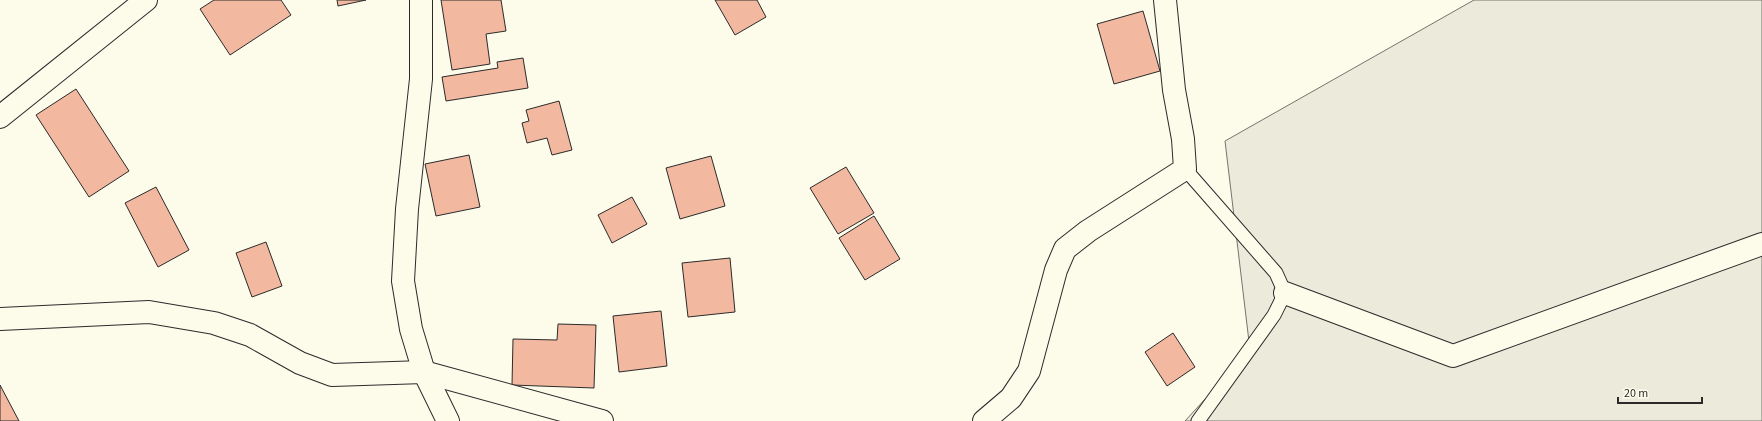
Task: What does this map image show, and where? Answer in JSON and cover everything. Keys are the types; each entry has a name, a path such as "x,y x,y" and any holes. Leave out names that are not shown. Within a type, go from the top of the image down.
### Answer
{"street":[{"path":"0,117 146,0"},
{"path":"421,0 421,79 408,209 403,280 411,328 424,372 448,421"},
{"path":"984,421 1011,398 1029,371 1056,270 1064,249 1088,231 1185,169 1164,0"},
{"path":"1285,293 1453,356 1762,244"},
{"path":"0,319 149,312 214,323 250,335 300,363 332,375 424,372 602,421"}],"lane":[{"path":"1185,169 1276,272 1285,293 1274,315 1198,421"}],"shaded area":[{"path":"1474,0 1762,0 1762,421 1185,421 1250,350 1225,141"}],"building":[{"path":"214,0 281,0 291,15 230,55 200,9"},
{"path":"337,0 366,0 338,6"},
{"path":"441,0 501,0 506,31 486,34 490,64 452,70"},
{"path":"715,0 757,0 766,17 735,35"},
{"path":"1143,11 1160,71 1114,84 1097,24"},
{"path":"523,58 528,88 446,101 442,77 498,68 497,62"},
{"path":"76,89 129,171 89,197 36,115"},
{"path":"559,101 572,150 552,155 547,138 527,143 522,123 529,121 526,110"},
{"path":"469,155 480,207 436,216 425,164"},
{"path":"711,156 725,206 680,219 666,168"},
{"path":"846,167 874,213 838,234 810,188"},
{"path":"156,187 189,250 158,267 125,203"},
{"path":"632,197 647,224 612,243 598,215"},
{"path":"874,216 900,259 865,280 839,238"},
{"path":"266,242 282,286 252,297 236,253"},
{"path":"730,258 735,312 688,317 682,263"},
{"path":"661,311 667,366 619,372 613,316"},
{"path":"558,324 596,325 594,388 512,385 513,339 557,340"},
{"path":"1173,333 1195,367 1167,386 1145,352"},
{"path":"0,385 19,421 0,421"}]}
